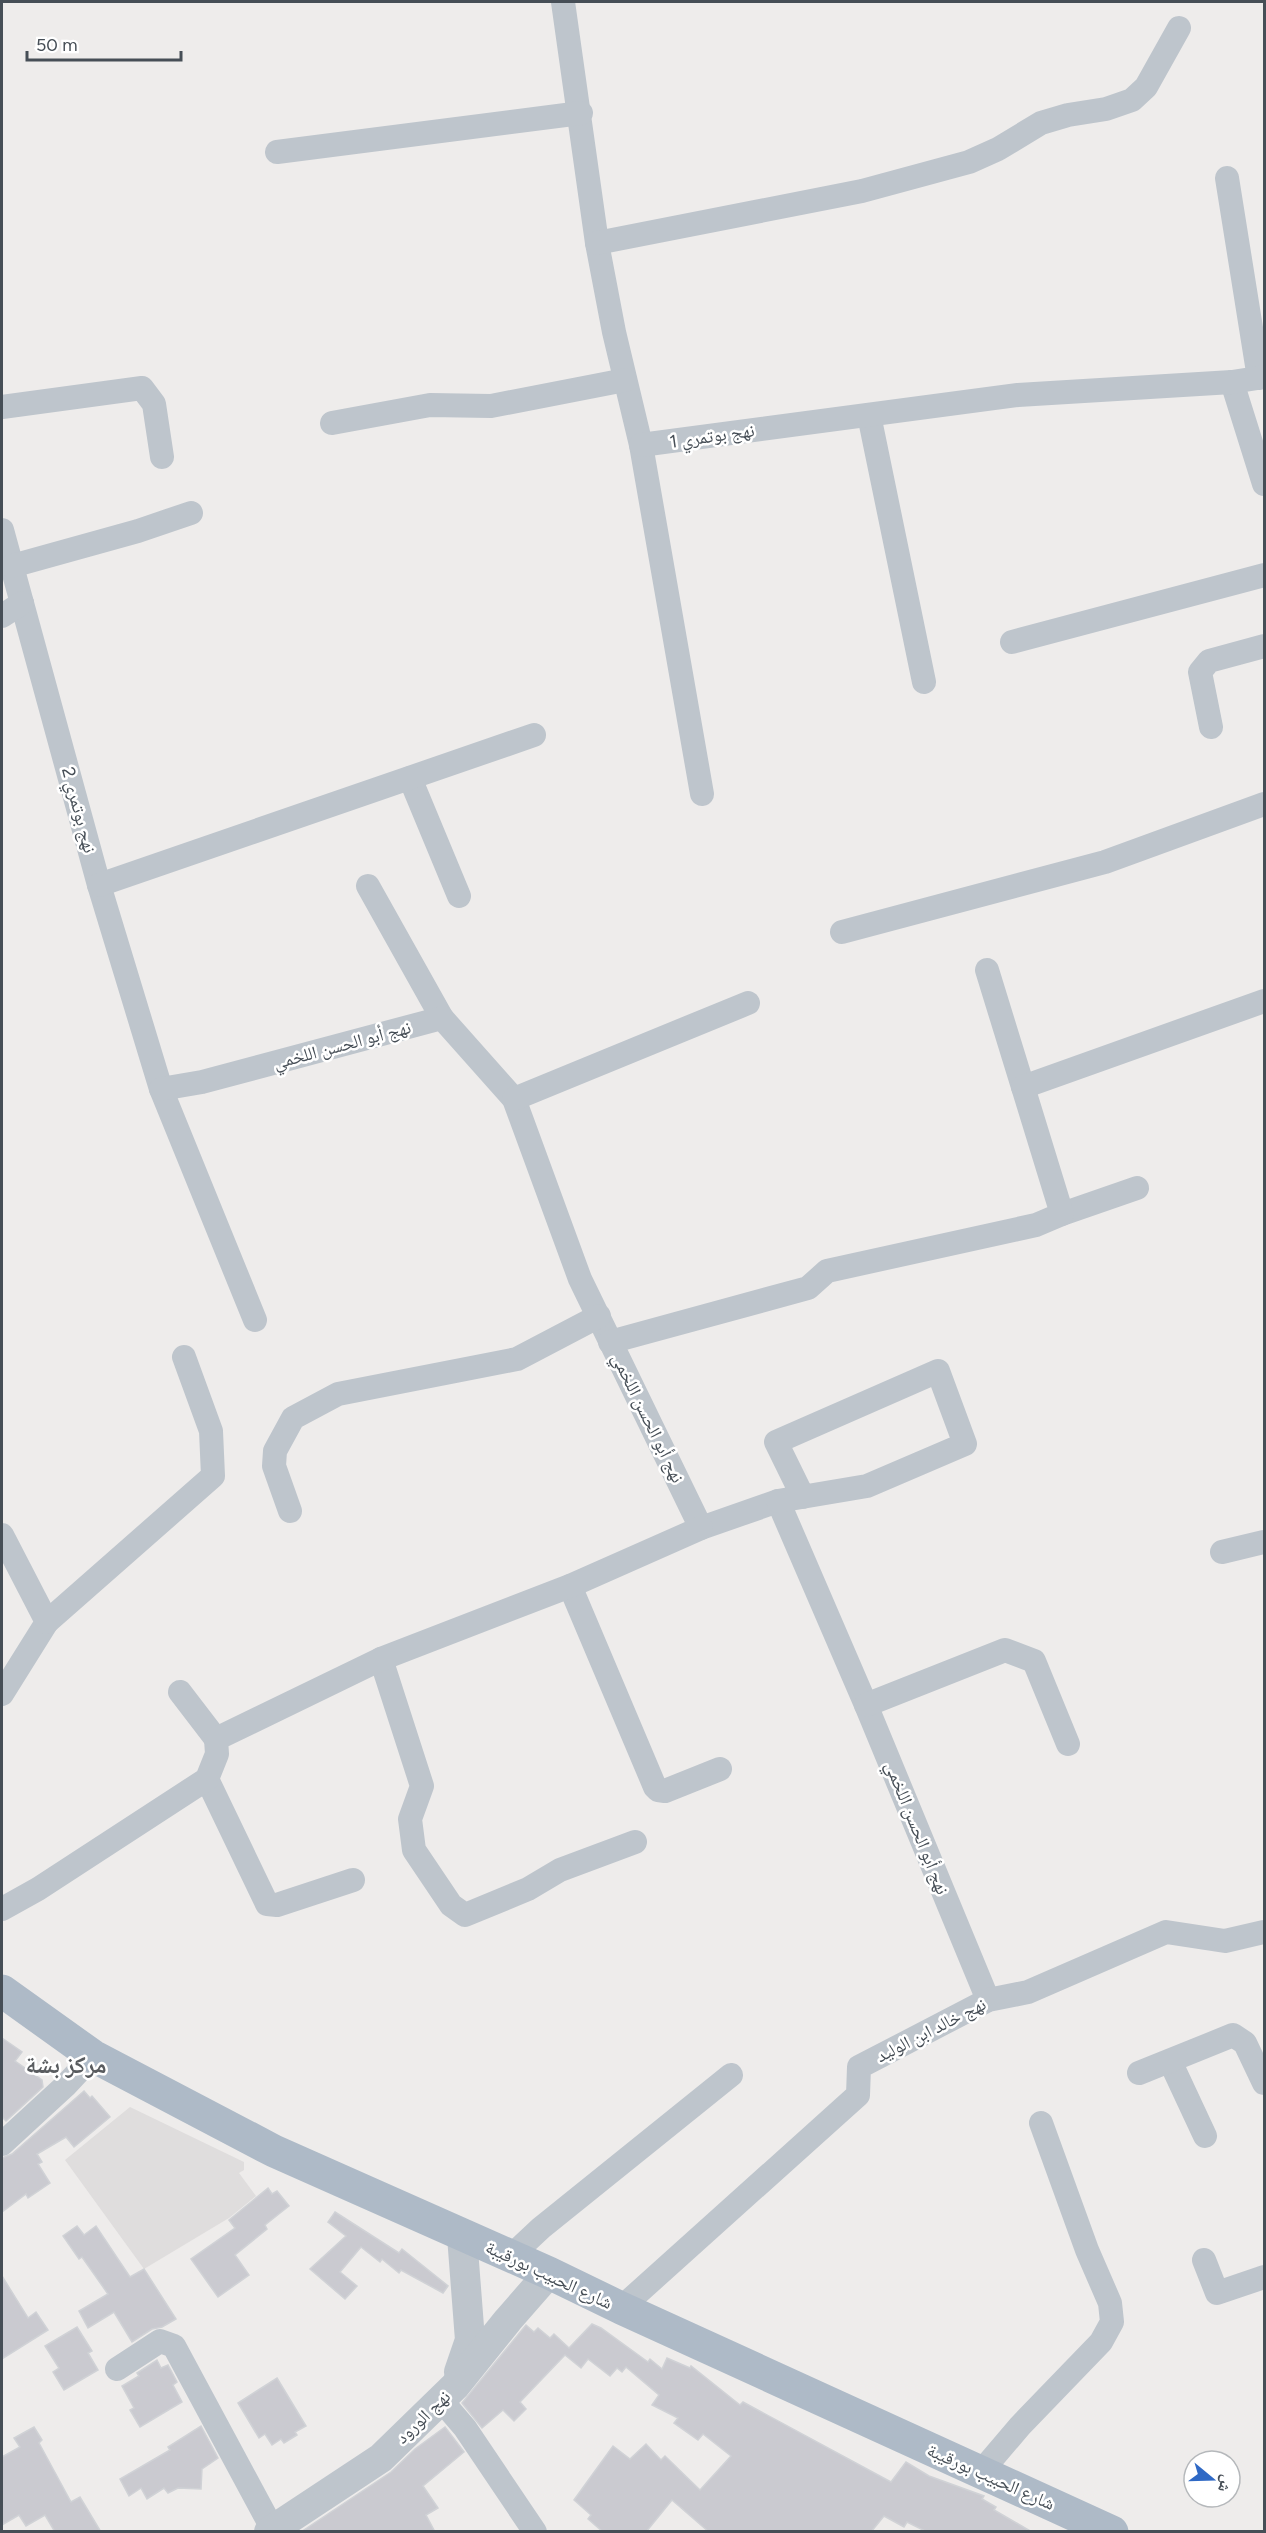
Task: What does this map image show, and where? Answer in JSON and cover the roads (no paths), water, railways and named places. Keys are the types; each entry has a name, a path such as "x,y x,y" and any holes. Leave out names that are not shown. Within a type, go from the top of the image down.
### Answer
{"main road":[{"name":"شارع الحبيب بورقيبة","path":"2,1991 93,2056 274,2151 549,2273 1112,2532"}],"street":[{"path":"563,2 581,113 597,243 641,445 702,794"},
{"path":"597,243 861,191 969,162 998,149 1041,123 1068,115 1106,109 1132,99 1146,87 1179,28"},
{"path":"278,152 581,113"},
{"path":"1227,178 1262,377"},
{"name":"نهج بوتمري 1","path":"641,445 1018,395 1232,382 1262,377"},
{"path":"332,423 430,405 491,406 625,380"},
{"path":"1232,382 1264,484"},
{"path":"2,407 142,388 154,404 162,457"},
{"path":"869,415 924,682"},
{"path":"12,566 138,531 190,513"},
{"name":"نهج بوتمري 2","path":"2,530 12,566 12,610 161,1089 255,1320"},
{"path":"1012,642 1264,575"},
{"path":"1211,727 1200,672 1209,661 1264,646"},
{"path":"99,885 534,735"},
{"path":"410,778 459,896"},
{"path":"842,932 1105,862 1264,804"},
{"path":"368,886 442,1018"},
{"path":"987,970 1062,1214"},
{"path":"1023,1087 1264,1001"},
{"path":"513,1099 748,1003"},
{"name":"نهج أبو الحسن اللخمي","path":"161,1089 202,1082 442,1018 513,1099 580,1279 702,1528"},
{"path":"610,1342 808,1288 827,1271 1036,1225 1137,1188"},
{"path":"290,1510 274,1466 275,1451 293,1418 338,1394 517,1359 599,1316"},
{"path":"2,1694 47,1622 213,1476 211,1431 184,1357"},
{"path":"216,1739 381,1659 570,1586 702,1528 778,1501 802,1497 867,1486 966,1444 938,1371 777,1442 802,1497"},
{"name":"نهج أبو الحسن اللخمي","path":"778,1501 866,1705 988,2000"},
{"path":"2,1535 47,1622"},
{"path":"1222,1552 1264,1542"},
{"path":"570,1586 655,1787 665,1791 720,1769"},
{"path":"866,1705 1005,1650 1034,1661 1068,1744"},
{"path":"381,1659 422,1786 410,1819 414,1850 452,1905 465,1915 528,1889 560,1870 635,1842"},
{"path":"2,1909 39,1889 207,1779 216,1754 216,1739 180,1692"},
{"path":"207,1779 267,1904 277,1905 353,1880"},
{"name":"نهج خالد ابن الوليد","path":"621,2308 858,2095 859,2067 988,2000 1028,1992 1166,1932 1225,1941 1264,1932"},
{"path":"1139,2073 1233,2035 1245,2043 1264,2083"},
{"path":"2,2144 93,2056"},
{"path":"1170,2061 1205,2136"},
{"path":"510,2257 541,2228 731,2075"},
{"path":"980,2473 1020,2426 1101,2342 1112,2322 1110,2303 1087,2250 1041,2123"},
{"path":"462,2236 470,2340 448,2393 465,2428 534,2532"},
{"path":"1204,2260 1217,2293 1264,2277"},
{"name":"نهج الورود","path":"271,2531 381,2458 448,2393 549,2273"},
{"path":"117,2369 160,2341 174,2346 271,2531"}],"district":[{"name":"مركز بشة","path":"66,2065"}]}
